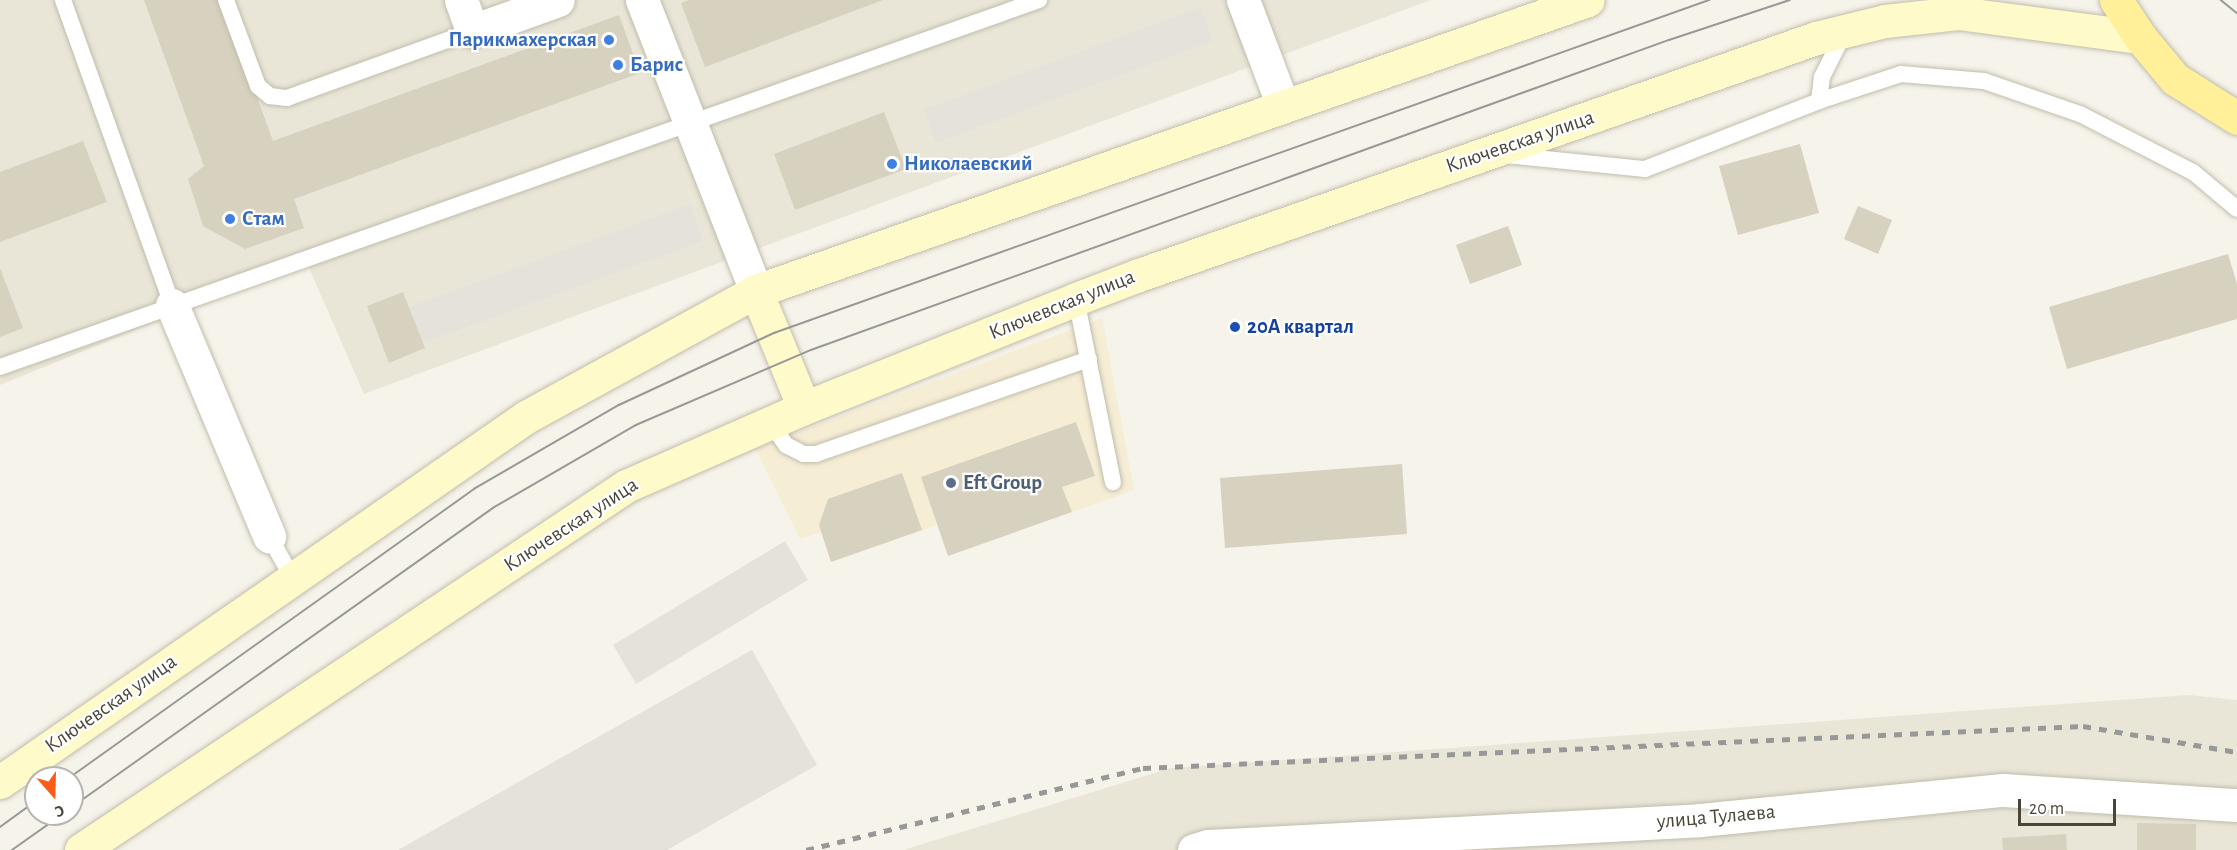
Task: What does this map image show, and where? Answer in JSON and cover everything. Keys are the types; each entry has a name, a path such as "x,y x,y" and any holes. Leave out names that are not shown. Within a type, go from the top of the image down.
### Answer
{"main road":[{"name":"Ключевская улица","path":"0,782 292,577 526,417 756,291 1588,0"},
{"path":"2116,0 2140,37 2175,78 2237,118"},
{"name":"Ключевская улица","path":"81,850 626,486 804,408 1076,299 1816,38 1885,21 1958,13 2140,37"},
{"path":"756,291 804,408"}],"street":[{"path":"461,0 472,31 558,0"},
{"path":"642,0 756,291"},
{"path":"1243,0 1283,106"},
{"path":"172,305 268,536"},
{"name":"улица Тулаева","path":"1194,850 1208,846 1700,820 2003,790 2237,805"}],"lane":[{"path":"63,0 172,305"},
{"path":"226,0 258,86 270,96 288,98 472,31"},
{"path":"0,367 691,125 1039,0"},
{"path":"1819,100 1822,77 1845,31"},
{"path":"1487,153 1645,169 1819,100 1901,74 1984,81 2080,114 2193,172 2237,209"},
{"path":"1076,299 1113,482"},
{"path":"771,423 786,446 804,454 816,454 1089,359"},
{"path":"268,536 292,577"}],"shaded area":[{"path":"0,0 1431,0 364,394 306,261 0,385"},
{"path":"1201,7 1213,41 936,143 923,110"},
{"path":"690,204 703,241 423,343 409,307"},
{"path":"1102,318 1134,490 1072,512 937,525 831,562 821,532 800,539 755,448"},
{"path":"785,541 808,580 636,684 613,645"},
{"path":"752,650 817,765 667,850 398,850"},
{"path":"2189,695 2237,700 2237,850 903,850 1171,768"}],"building":[{"path":"144,0 222,0 273,141 619,15 640,73 294,199 304,228 245,249 203,226 188,179 204,166"},
{"path":"689,0 883,0 705,67 681,3"},
{"path":"884,112 906,169 795,210 774,154"},
{"path":"83,141 107,202 0,242 0,172"},
{"path":"1800,144 1819,213 1738,235 1719,166"},
{"path":"1858,206 1892,220 1878,254 1844,239"},
{"path":"1508,226 1522,265 1470,284 1456,245"},
{"path":"2228,254 2237,284 2237,319 2067,369 2049,307"},
{"path":"0,268 23,328 0,337"},
{"path":"403,292 425,348 389,363 367,306"},
{"path":"1076,422 1095,476 1062,487 1072,512 948,556 921,477"},
{"path":"1402,464 1407,534 1225,548 1220,478"},
{"path":"902,473 922,530 831,562 819,525 828,499"},
{"path":"2137,823 2196,824 2196,850 2137,850"},
{"path":"2066,834 2067,850 2003,850 2002,838"}],"tram line":[{"path":"84,767 474,489 619,405 774,333 1709,0"},
{"path":"84,798 493,508 636,425 811,350 1669,40 1790,0"},
{"path":"2221,0 2237,13"},
{"path":"0,827 24,810"},
{"path":"12,850 46,826"}],"railway":[{"path":"806,850 1143,768 2083,726 2237,752"}],"place":[{"name":"Парикмахерская","path":"609,40"},
{"name":"Барис","path":"618,65"},
{"name":"Николаевский","path":"892,164"},
{"name":"Стам","path":"230,219"},
{"name":"20А квартал","path":"1235,327"},
{"name":"Eft Group","path":"951,483"}]}
